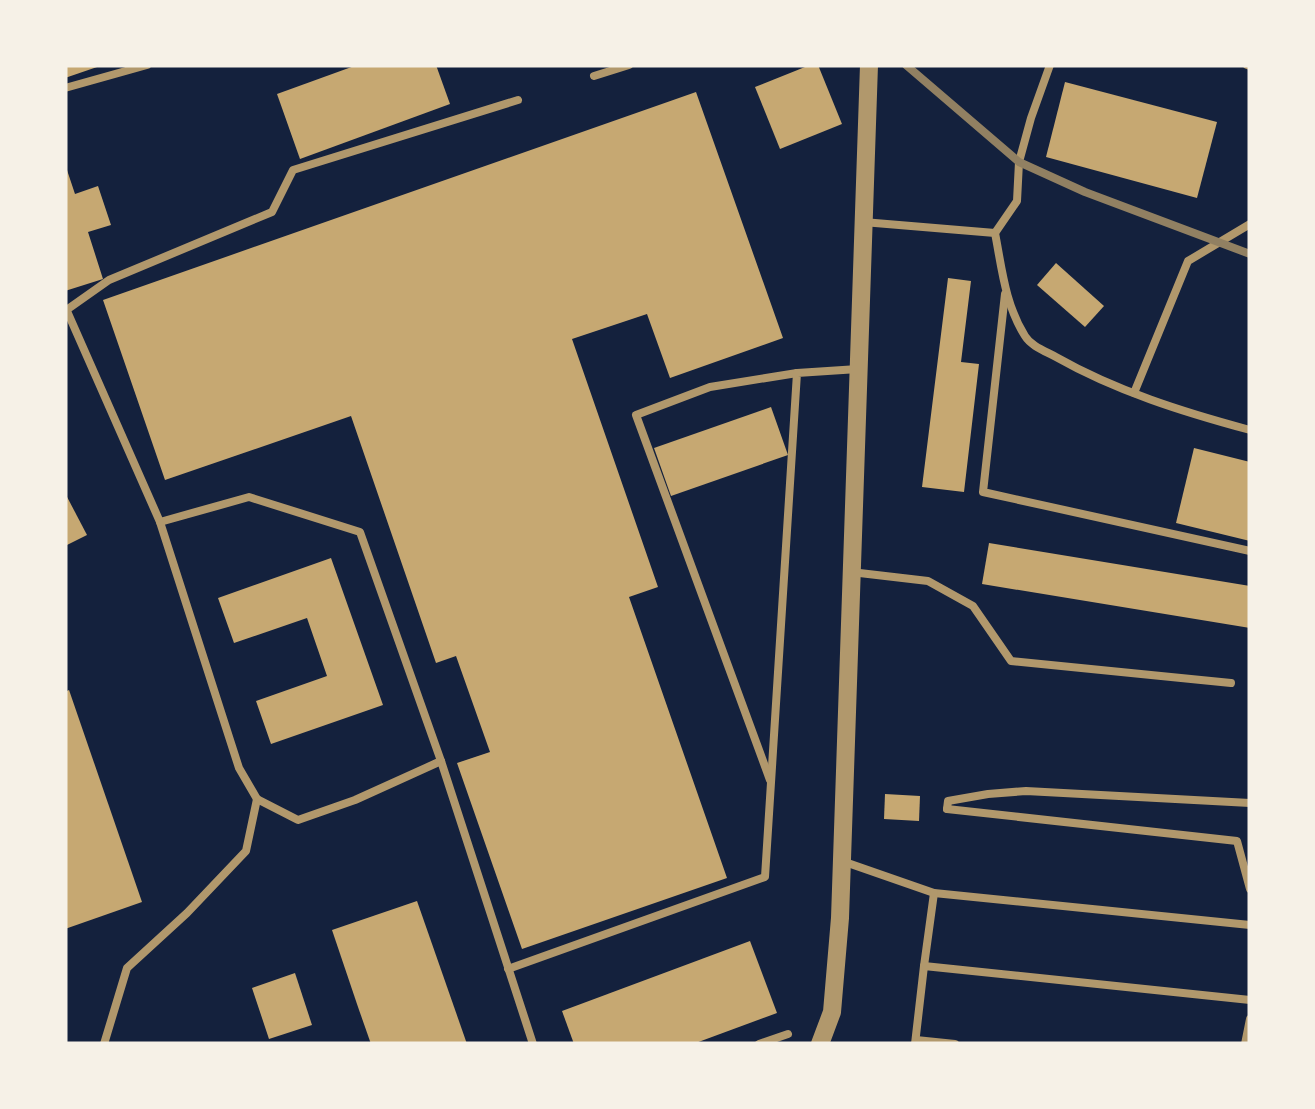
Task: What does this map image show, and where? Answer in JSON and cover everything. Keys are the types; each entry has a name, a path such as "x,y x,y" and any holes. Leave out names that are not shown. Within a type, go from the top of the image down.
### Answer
{"street":[{"path":"820,1044 832,1012 842,861 868,65"}],"lane":[{"path":"65,88 147,65"},
{"path":"594,76 629,65"},
{"path":"1050,65 1019,162 1017,200 996,233 1005,290 1027,341 1088,376 1194,415 1250,430"},
{"path":"441,761 298,820 258,799 239,768 160,522 66,311 109,280 272,212 293,170 518,100"},
{"path":"863,222 996,233"},
{"path":"1134,392 1188,261 1250,224"},
{"path":"1005,290 983,492 1250,550"},
{"path":"771,784 636,416 710,388 798,372 858,369"},
{"path":"508,969 765,877 798,372"},
{"path":"160,522 249,496 360,532 441,761 532,1044"},
{"path":"851,572 928,581 972,606 1011,660 1231,683"},
{"path":"1250,803 1026,790 948,801 946,808 1237,841 1250,889"},
{"path":"104,1044 127,968 246,851 258,799"},
{"path":"842,861 934,893 1250,925"},
{"path":"934,893 916,1042 955,1044"},
{"path":"924,966 1250,1000"},
{"path":"1245,1044 1250,1019"},
{"path":"759,1044 788,1034"}],"building":[{"path":"65,65 100,65 100,66 65,78"},
{"path":"357,65 436,65 450,104 300,159 277,94"},
{"path":"818,65 842,124 780,149 755,87"},
{"path":"1065,82 1217,122 1197,198 1046,157"},
{"path":"696,92 783,338 670,378 647,314 572,339 658,587 629,597 727,878 522,949 457,763 490,752 456,656 436,663 351,416 165,480 103,300"},
{"path":"65,164 75,194 98,186 111,225 88,232 103,279 65,291"},
{"path":"1056,263 1104,306 1085,327 1037,285"},
{"path":"948,278 971,281 961,362 979,364 964,492 922,487"},
{"path":"771,407 788,455 671,496 654,448"},
{"path":"1194,448 1250,462 1250,541 1176,523"},
{"path":"65,493 87,535 65,546"},
{"path":"989,543 1250,586 1250,628 982,584"},
{"path":"331,558 383,705 271,744 256,701 327,676 307,618 234,643 218,598"},
{"path":"69,690 142,902 65,929 65,692"},
{"path":"885,794 920,796 919,821 884,819"},
{"path":"417,901 467,1044 371,1044 358,1007 332,930"},
{"path":"750,941 777,1013 693,1044 574,1044 562,1011"},
{"path":"295,973 312,1025 269,1039 252,988"}],"railway":[{"path":"906,65 1019,162 1085,192 1250,254"}]}
